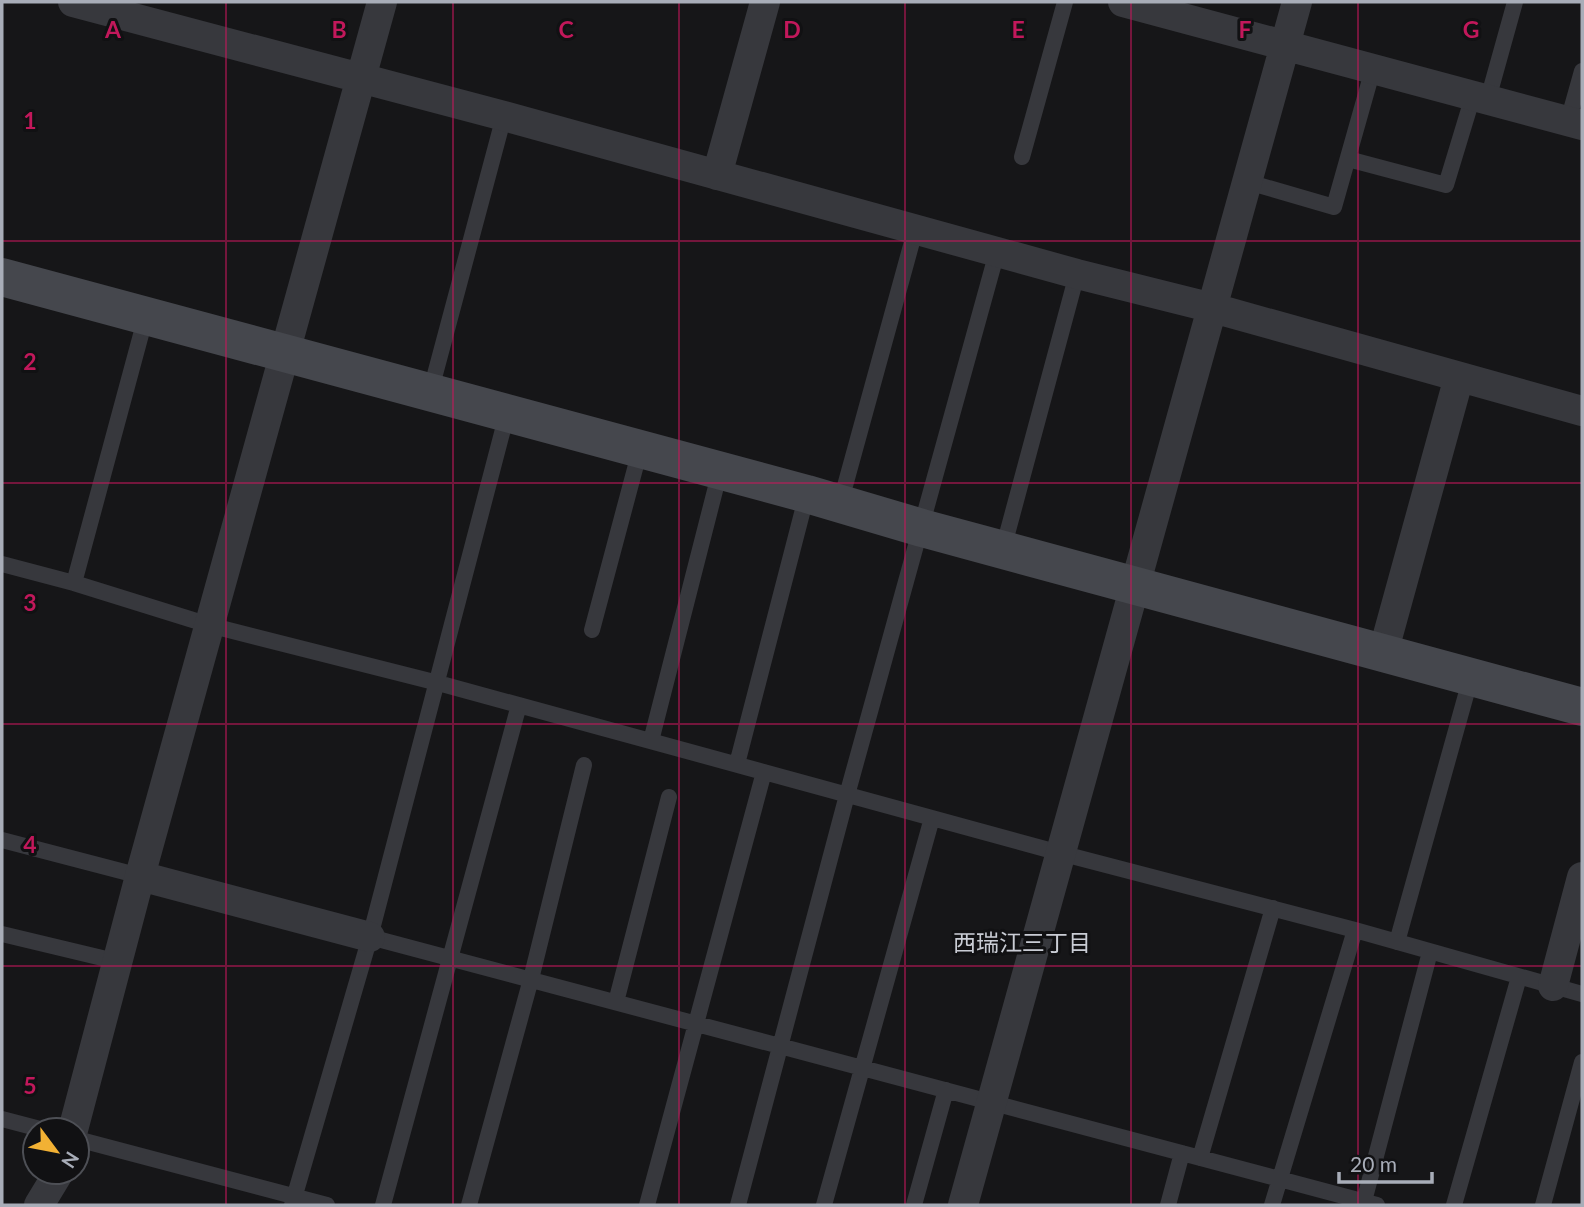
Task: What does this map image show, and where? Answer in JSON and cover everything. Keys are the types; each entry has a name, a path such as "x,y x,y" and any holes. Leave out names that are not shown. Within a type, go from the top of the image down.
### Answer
{"street":[{"path":"73,2 504,116 915,231 1213,308 1582,411"},
{"path":"77,1116 140,876 382,2"},
{"path":"717,175 765,2"},
{"path":"963,1205 1060,853 1138,586 1297,2"},
{"path":"1134,3 1575,123"},
{"path":"2,277 1582,707"},
{"path":"1383,653 1459,377"},
{"path":"140,876 370,937"},
{"path":"1553,985 1582,877"},
{"path":"39,1205 51,1186"}],"lane":[{"path":"1022,157 1065,2"},
{"path":"1348,159 1446,185 1514,2"},
{"path":"1248,182 1334,206 1373,69"},
{"path":"1575,123 1582,71"},
{"path":"430,393 504,116"},
{"path":"737,764 823,499 915,231"},
{"path":"738,1205 847,795 997,252"},
{"path":"1003,550 1077,274"},
{"path":"74,583 146,316"},
{"path":"293,1201 370,937 507,414"},
{"path":"592,630 640,450"},
{"path":"651,741 720,471"},
{"path":"2,564 74,583 209,625 438,683 1060,853 1355,930 1582,994"},
{"path":"1397,942 1471,677"},
{"path":"383,1205 519,705"},
{"path":"469,1205 531,979 584,765"},
{"path":"647,1205 764,772"},
{"path":"616,1002 669,797"},
{"path":"824,1205 932,818"},
{"path":"2,840 140,876"},
{"path":"1200,1158 1273,908"},
{"path":"1272,1205 1355,930"},
{"path":"2,934 118,962"},
{"path":"370,937 1368,1204 1430,952"},
{"path":"1454,1205 1520,976"},
{"path":"1543,1205 1582,1062"},
{"path":"914,1205 946,1090"},
{"path":"2,1119 21,1124"},
{"path":"91,1143 293,1201 327,1205"},
{"path":"1168,1205 1182,1153"}],"district":[{"name":"西瑞江三丁目","path":"1022,943"}]}
